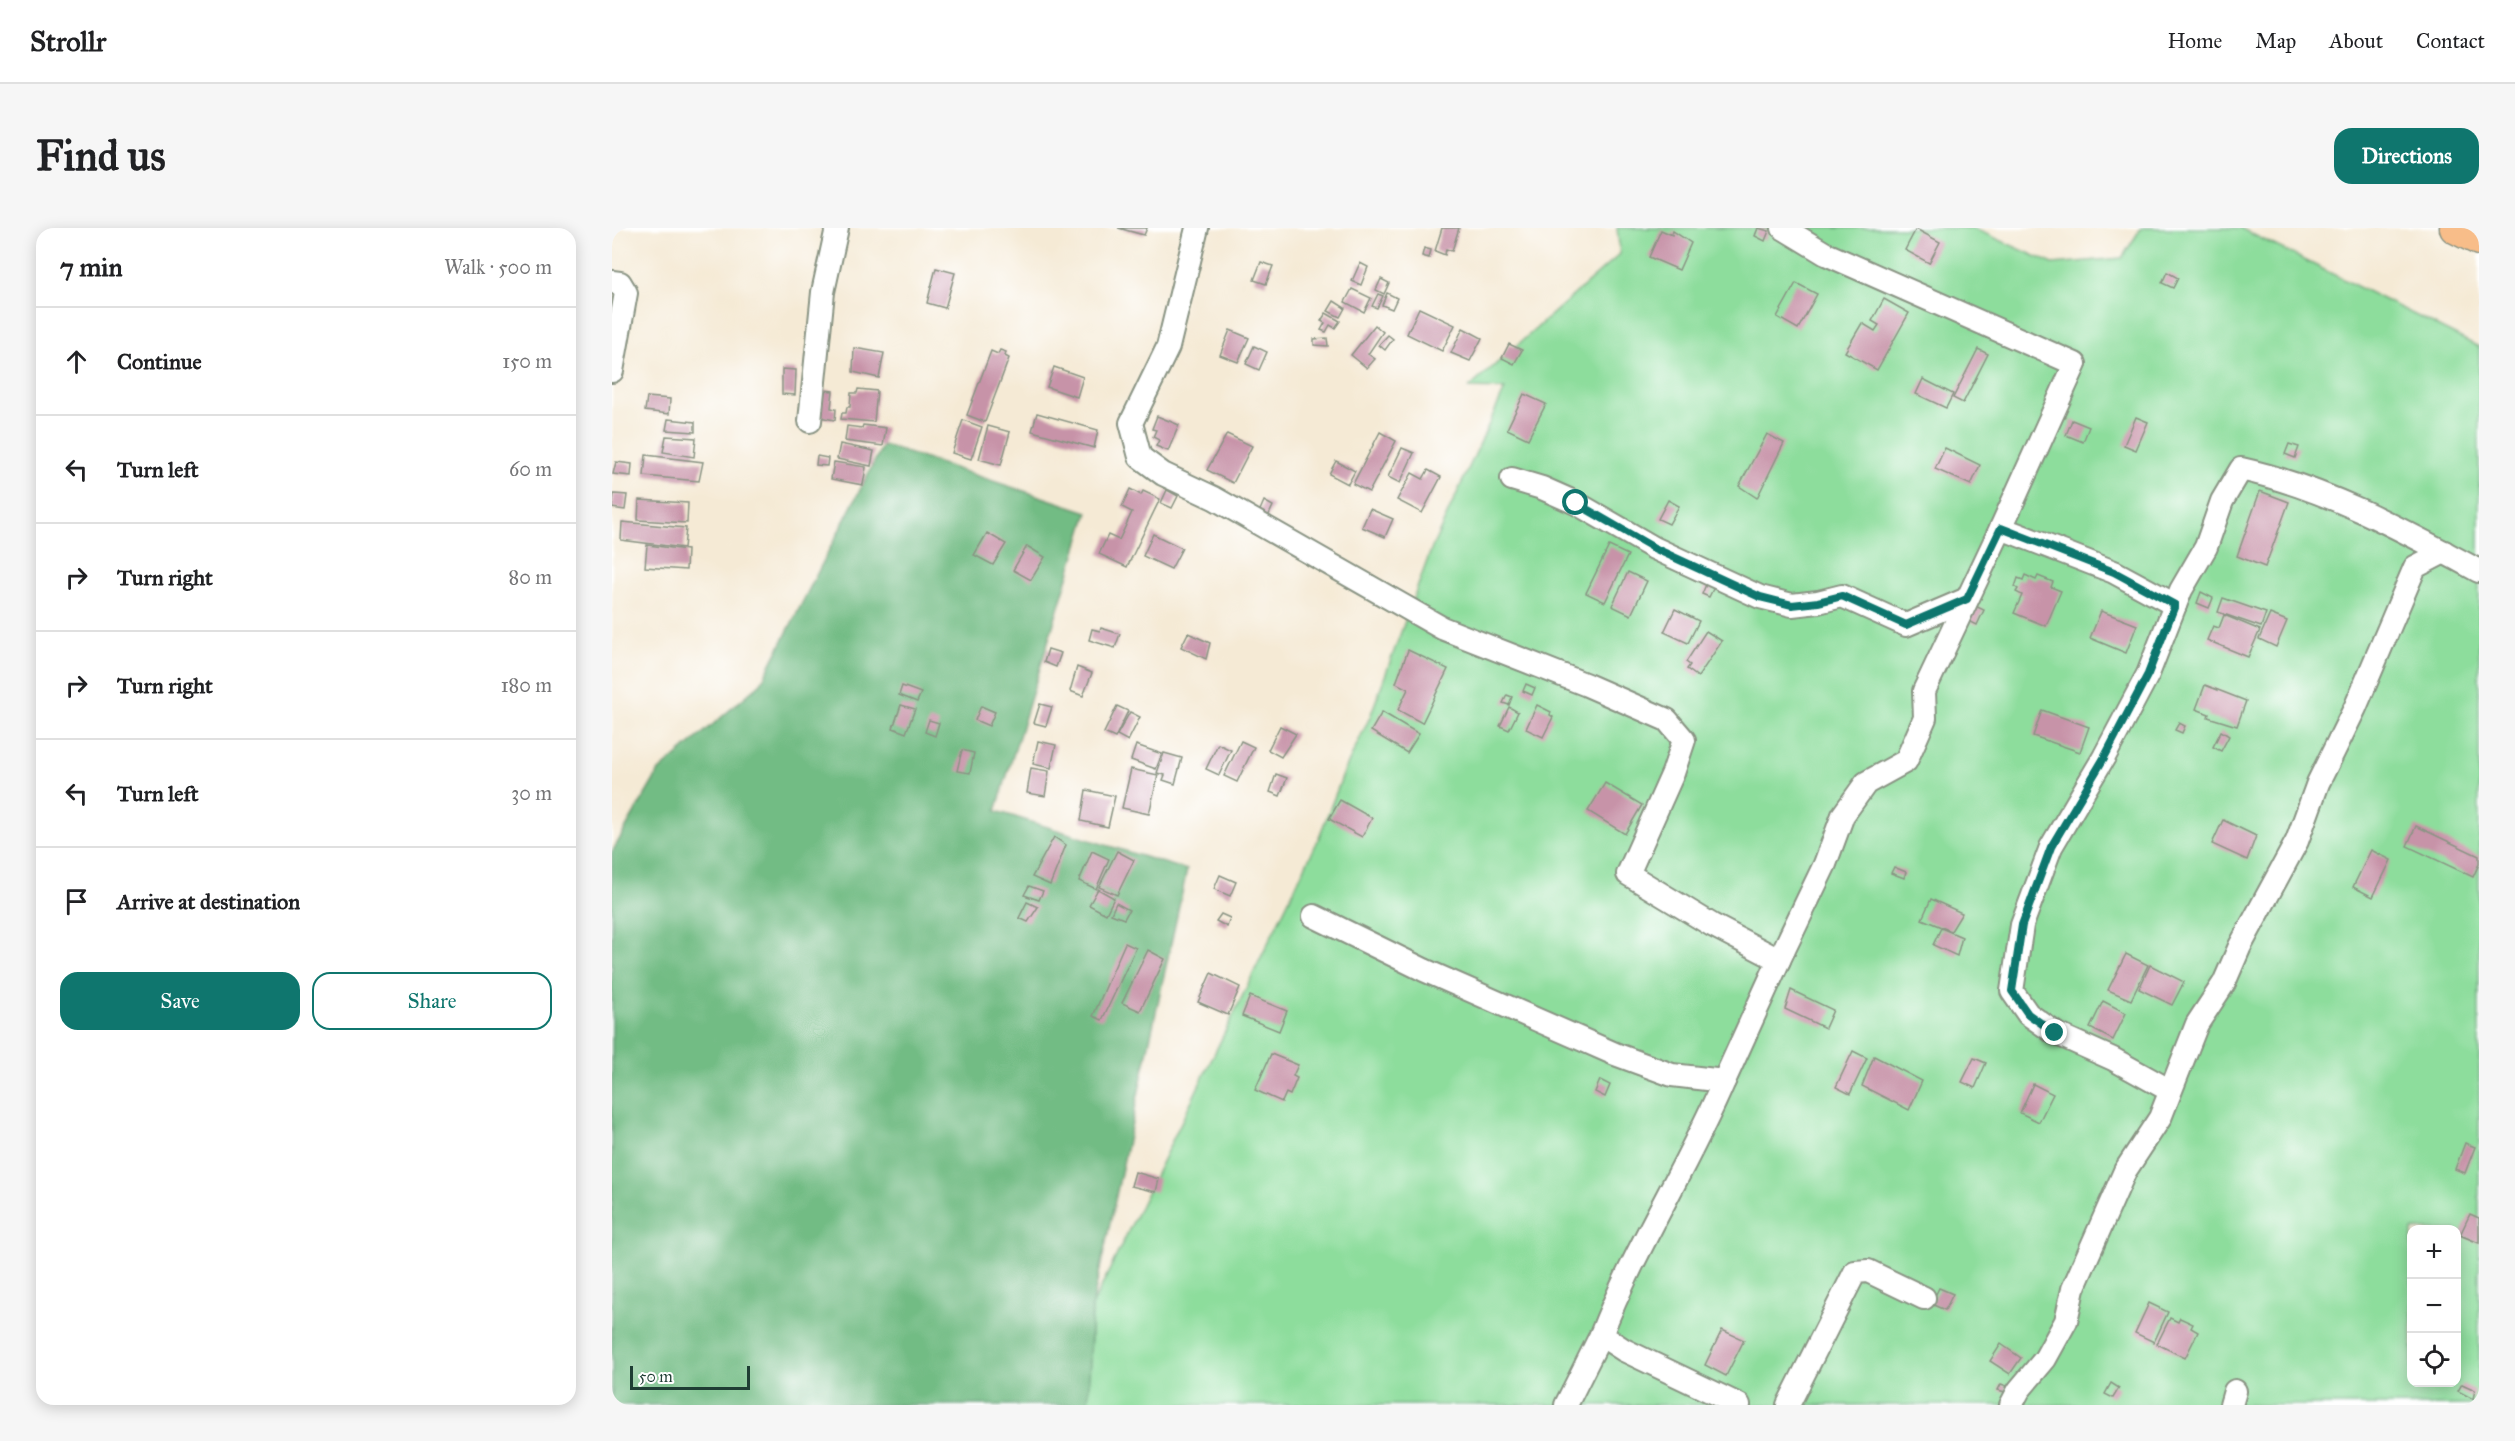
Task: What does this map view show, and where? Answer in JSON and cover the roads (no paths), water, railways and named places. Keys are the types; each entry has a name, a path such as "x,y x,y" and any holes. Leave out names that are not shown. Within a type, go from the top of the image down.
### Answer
{"main road":[{"path":"2455,228 2479,240"}],"street":[{"path":"810,421 824,292 837,228"},
{"path":"1197,228 1168,347 1131,423 1140,457 1163,474 1214,498 1442,628 1667,720 1684,740 1673,773 1628,874 1712,925 1779,960"},
{"path":"1566,1405 1601,1335 1631,1263 1699,1138 1825,864 1843,815 1866,783 1906,761 1924,718 1924,691 2075,364 1826,254 1783,228"},
{"path":"612,282 620,284 626,293 612,371"},
{"path":"2169,1090 2113,1059 2055,1033 2028,1014 2012,991 2022,925 2051,847 2104,758 2148,674 2175,605 2206,547 2222,501 2241,469 2305,485 2412,533 2479,571"},
{"path":"1512,479 1542,488 1576,503 1654,548 1726,583 1771,600 1792,605 1842,596 1906,625 1967,599"},
{"path":"2001,528 2114,572 2175,605"},
{"path":"2011,1405 2019,1390 2045,1359 2066,1321 2073,1289 2092,1243 2113,1203 2125,1171 2160,1119 2169,1090 2197,1024 2224,983 2240,946 2297,841 2318,783 2360,699 2415,567 2444,552"},
{"path":"1314,916 1424,970 1615,1054 1672,1075 1724,1082"},
{"path":"1788,1405 1856,1272 1868,1271 1924,1298"},
{"path":"1601,1335 1624,1350 1739,1405"}]}
